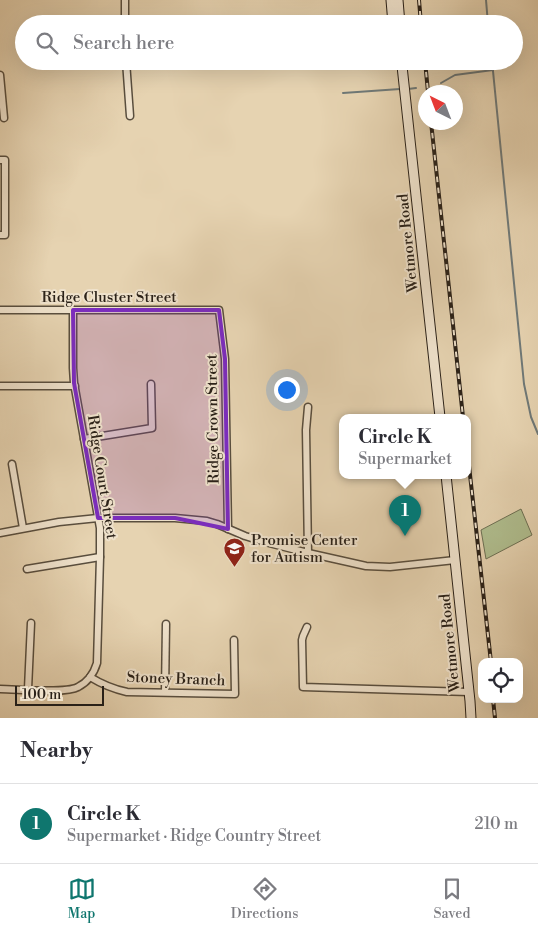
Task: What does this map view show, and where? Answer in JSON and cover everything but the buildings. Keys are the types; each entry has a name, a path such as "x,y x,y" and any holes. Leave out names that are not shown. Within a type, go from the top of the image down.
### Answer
{"main road":[{"path":"391,0 392,15"},
{"path":"398,0 399,15"},
{"name":"Wetmore Road","path":"402,70 440,414"},
{"name":"Wetmore Road","path":"446,479 471,718"}],"street":[{"path":"125,0 125,15"},
{"path":"127,70 130,116"},
{"path":"0,75 4,118"},
{"path":"2,235 3,160"},
{"name":"Ridge Cluster Street","path":"0,310 219,310"},
{"name":"Ridge Court Street","path":"73,310 73,368 75,386 100,528 97,663 90,677"},
{"name":"Ridge Crown Street","path":"219,310 225,359 228,529"},
{"path":"84,439 152,428 151,384"},
{"path":"0,386 75,386"},
{"path":"308,407 306,430 308,554"},
{"path":"12,464 23,528"},
{"path":"0,532 59,522 98,518 175,518 207,522 245,536 308,554 356,564 378,567 455,560"},
{"path":"27,569 100,557"},
{"path":"28,689 31,623"},
{"path":"165,692 166,624"},
{"path":"307,627 302,640 303,688 469,692"},
{"name":"Stoney Branch","path":"90,677 104,685 127,692 235,694 234,640"},
{"path":"0,688 76,689 90,677"}],"highlighted area":[{"path":"73,310 219,310 225,359 228,529 175,518 98,518 74,383"}],"green space":[{"path":"521,509 532,535 486,559 481,530"}],"waterway":[{"path":"486,0 487,15"},
{"path":"493,70 524,384 531,417 538,434"},
{"path":"441,83 455,75 493,70"},
{"path":"408,89 416,88"},
{"path":"343,93 400,89"}],"railway":[{"path":"419,0 420,15"},
{"path":"426,70 427,85"},
{"path":"432,130 463,414"},
{"path":"470,479 491,658"},
{"path":"493,703 495,718"}],"place":[{"name":"Circle K","path":"405,536"},
{"name":"Promise Center for Autism","path":"235,568"}]}
